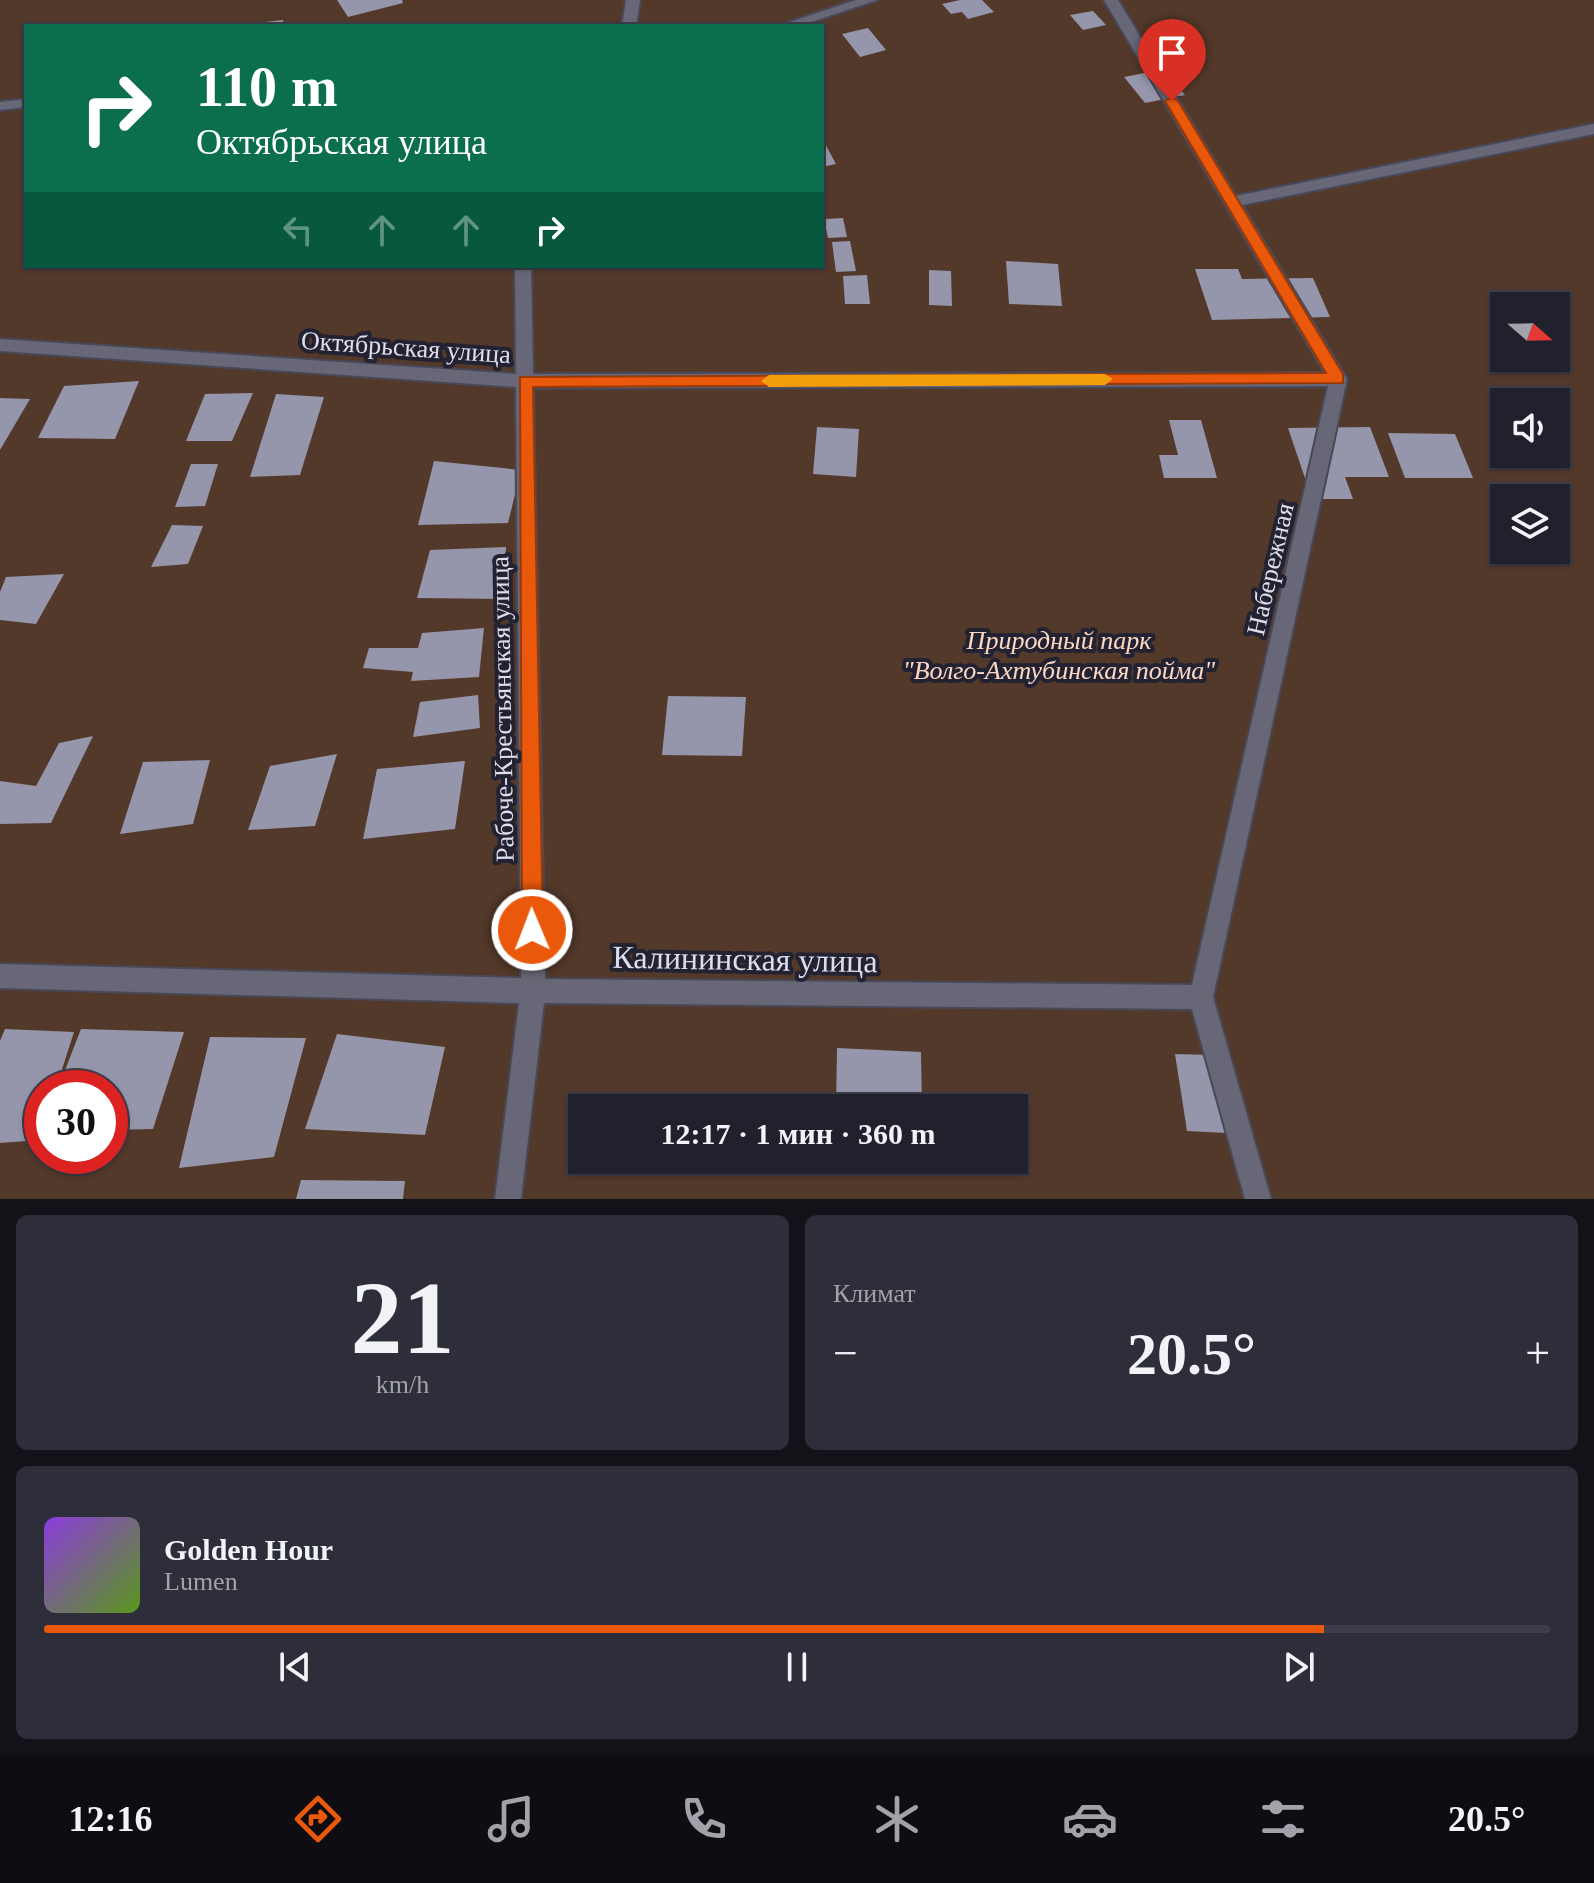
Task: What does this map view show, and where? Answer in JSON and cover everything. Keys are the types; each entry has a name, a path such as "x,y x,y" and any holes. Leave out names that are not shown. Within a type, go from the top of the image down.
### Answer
{"street":[{"path":"629,24 633,0"},
{"path":"792,24 870,0"},
{"path":"1111,0 1338,379"},
{"path":"0,106 24,103"},
{"path":"1232,202 1594,129"},
{"name":"Рабоче-Крестьянская улица","path":"508,1199 533,991 523,268"},
{"name":"Октябрьская улица","path":"0,345 525,381 1338,379"},
{"name":"Набережная","path":"1258,1199 1201,997 1338,379"},
{"name":"Калининская улица","path":"0,976 533,991 1201,997"}],"green space":[{"name":"Природный парк \"Волго-Ахтубинская пойма\"","path":"0,0 1594,0 1594,1199 0,1199"}],"building":[{"path":"337,0 402,0 403,3 348,17"},
{"path":"982,0 994,12 968,19 962,12 951,14 942,4"},
{"path":"1093,11 1106,25 1083,30 1070,15"},
{"path":"283,20 283,24 247,24"},
{"path":"868,28 886,50 860,57 842,34"},
{"path":"1164,69 1185,95 1145,103 1124,77"},
{"path":"824,142 836,164 824,167"},
{"path":"843,218 847,237 828,238 824,219"},
{"path":"850,241 856,271 836,272 832,242"},
{"path":"1006,261 1058,264 1062,306 1009,304"},
{"path":"1195,269 1238,269 1242,279 1313,278 1330,317 1212,320"},
{"path":"929,270 951,271 952,306 929,305"},
{"path":"867,275 870,304 845,304 843,276"},
{"path":"139,381 115,439 38,438 64,386"},
{"path":"253,393 232,441 186,441 205,394"},
{"path":"276,394 324,397 300,475 250,477"},
{"path":"0,398 30,399 0,450"},
{"path":"1169,420 1201,420 1217,478 1164,478 1159,455 1178,455"},
{"path":"817,427 859,429 856,477 813,474"},
{"path":"1370,427 1389,477 1345,477 1353,499 1312,499 1288,428"},
{"path":"1388,433 1455,434 1473,478 1405,478"},
{"path":"434,461 521,470 508,523 418,525"},
{"path":"191,464 218,464 205,506 175,507"},
{"path":"172,525 203,526 188,564 151,567"},
{"path":"506,547 503,599 417,598 430,550"},
{"path":"64,574 36,624 0,620 0,592 6,577"},
{"path":"484,628 479,677 411,681 413,672 363,668 369,648 418,648 422,633"},
{"path":"478,695 480,728 413,737 420,702"},
{"path":"668,696 746,697 742,756 662,755"},
{"path":"93,736 51,823 0,824 0,781 36,786 59,743"},
{"path":"337,754 315,826 248,830 270,766"},
{"path":"210,760 193,824 120,834 143,762"},
{"path":"465,761 455,829 363,839 377,769"},
{"path":"5,1029 74,1032 62,1070 24,1070 24,1141 0,1143 0,1041"},
{"path":"81,1029 184,1032 153,1129 128,1130 128,1070 65,1070"},
{"path":"337,1034 445,1047 425,1135 305,1129"},
{"path":"210,1037 306,1038 274,1157 179,1168"},
{"path":"837,1048 921,1052 922,1094 836,1094"},
{"path":"1175,1054 1214,1055 1227,1133 1187,1131"},
{"path":"301,1180 405,1181 403,1199 296,1199"}],"slow traffic":[{"path":"769,381 1105,379"}],"route":[{"path":"532,930 525,381 1338,379 1172,101"}]}
